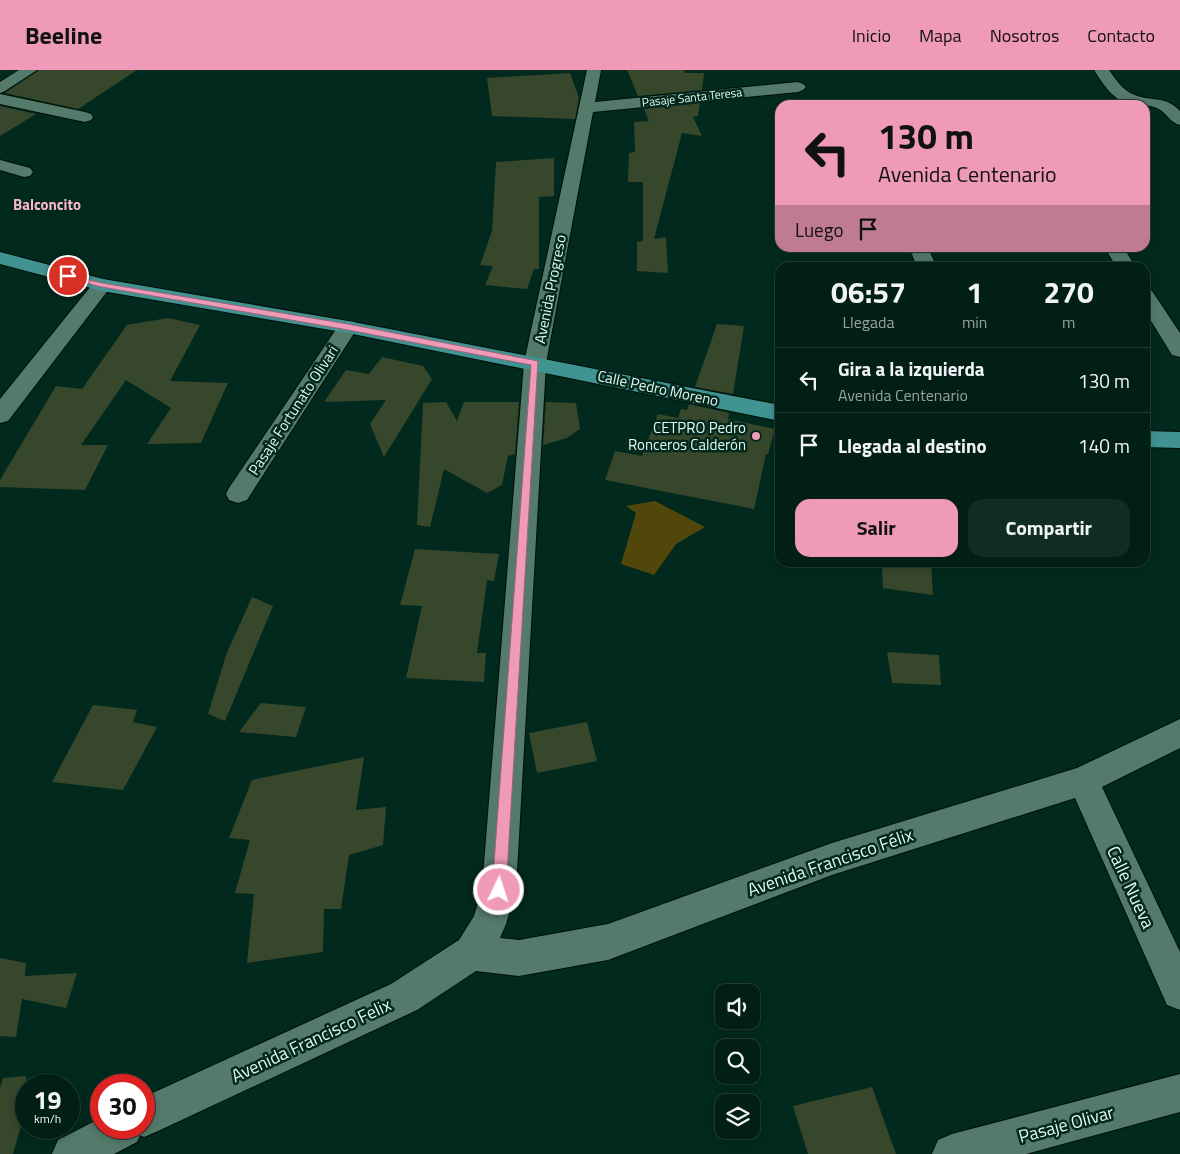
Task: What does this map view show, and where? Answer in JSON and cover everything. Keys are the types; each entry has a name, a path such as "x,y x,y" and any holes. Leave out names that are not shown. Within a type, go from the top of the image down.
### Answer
{"main road":[{"name":"Calle Pedro Moreno","path":"0,258 102,285 348,327 775,412"},
{"path":"1150,440 1180,440"}],"street":[{"path":"0,88 30,70"},
{"name":"Avenida Progreso","path":"472,954 489,924 499,890 535,363 594,70"},
{"path":"1101,70 1121,94 1136,100"},
{"name":"Pasaje Santa Teresa","path":"586,108 798,87"},
{"path":"0,99 84,117"},
{"path":"1150,102 1166,105 1180,120"},
{"path":"0,165 24,172"},
{"path":"0,415 102,285"},
{"path":"1150,303 1180,350"},
{"name":"Pasaje Fortunato Olivari","path":"238,494 348,327"},
{"name":"Avenida Francisco Félix","path":"472,954 519,958 608,942 832,859 1083,781 1180,733"},
{"name":"Calle Nueva","path":"1083,781 1180,992"},
{"name":"Avenida Francisco Felix","path":"155,1112 404,997 472,954"},
{"name":"Pasaje Olivar","path":"952,1154 1180,1093"},
{"path":"72,1154 101,1139"}],"shaded area":[{"path":"655,501 705,527 676,544 654,575 621,564 636,513 626,506"}],"building":[{"path":"39,70 137,70 78,109 5,93"},
{"path":"627,70 684,70 685,73 704,73 702,90 638,96"},
{"path":"570,73 579,98 575,119 492,116 487,78"},
{"path":"700,103 698,116 693,117 702,136 682,133 654,239 666,237 668,273 637,271 637,242 643,241 643,182 628,182 629,153 635,152 634,122 649,121 644,109"},
{"path":"0,106 36,114 0,136"},
{"path":"554,158 554,196 539,197 539,269 534,269 527,289 485,285 493,266 480,265 492,231 496,162"},
{"path":"168,318 200,325 170,381 228,383 201,443 147,444 171,408 126,380 81,445 108,445 85,490 0,487 0,480 56,386 82,389 127,325"},
{"path":"717,324 744,326 733,394 695,387"},
{"path":"382,357 423,366 432,379 384,457 370,424 386,400 324,402 346,370 369,374"},
{"path":"446,402 457,421 464,402 519,402 515,454 508,456 502,485 487,493 444,469 430,527 417,525 423,403"},
{"path":"546,402 576,403 580,429 567,438 543,445"},
{"path":"689,404 729,413 728,419 775,429 768,454 766,454 754,509 605,480 615,451 642,456 658,414 678,418 681,409 687,410"},
{"path":"415,549 499,554 494,581 487,580 477,653 486,653 484,682 406,678 422,606 400,605"},
{"path":"882,567 931,567 933,595 883,588"},
{"path":"252,597 273,606 225,721 208,714 226,655"},
{"path":"887,652 939,655 941,685 892,683"},
{"path":"261,703 306,707 296,737 239,732"},
{"path":"93,705 137,710 133,722 157,727 123,790 52,782"},
{"path":"587,722 597,761 537,773 529,733"},
{"path":"364,757 356,810 386,807 383,845 349,855 341,909 324,909 323,952 247,963 254,894 235,893 250,840 229,838 252,780"},
{"path":"0,958 26,963 25,976 77,973 66,1008 22,999 16,1037 0,1036"},
{"path":"15,1077 15,1139 17,1139 13,1154 0,1154 0,1088 3,1078"},
{"path":"872,1087 896,1154 808,1154 793,1106"}],"place":[{"name":"CETPRO Pedro Ronceros Calderón","path":"756,436"}],"district":[{"name":"Balconcito","path":"47,204"}],"route":[{"path":"68,276 102,285 348,327 535,363 499,890"}]}
